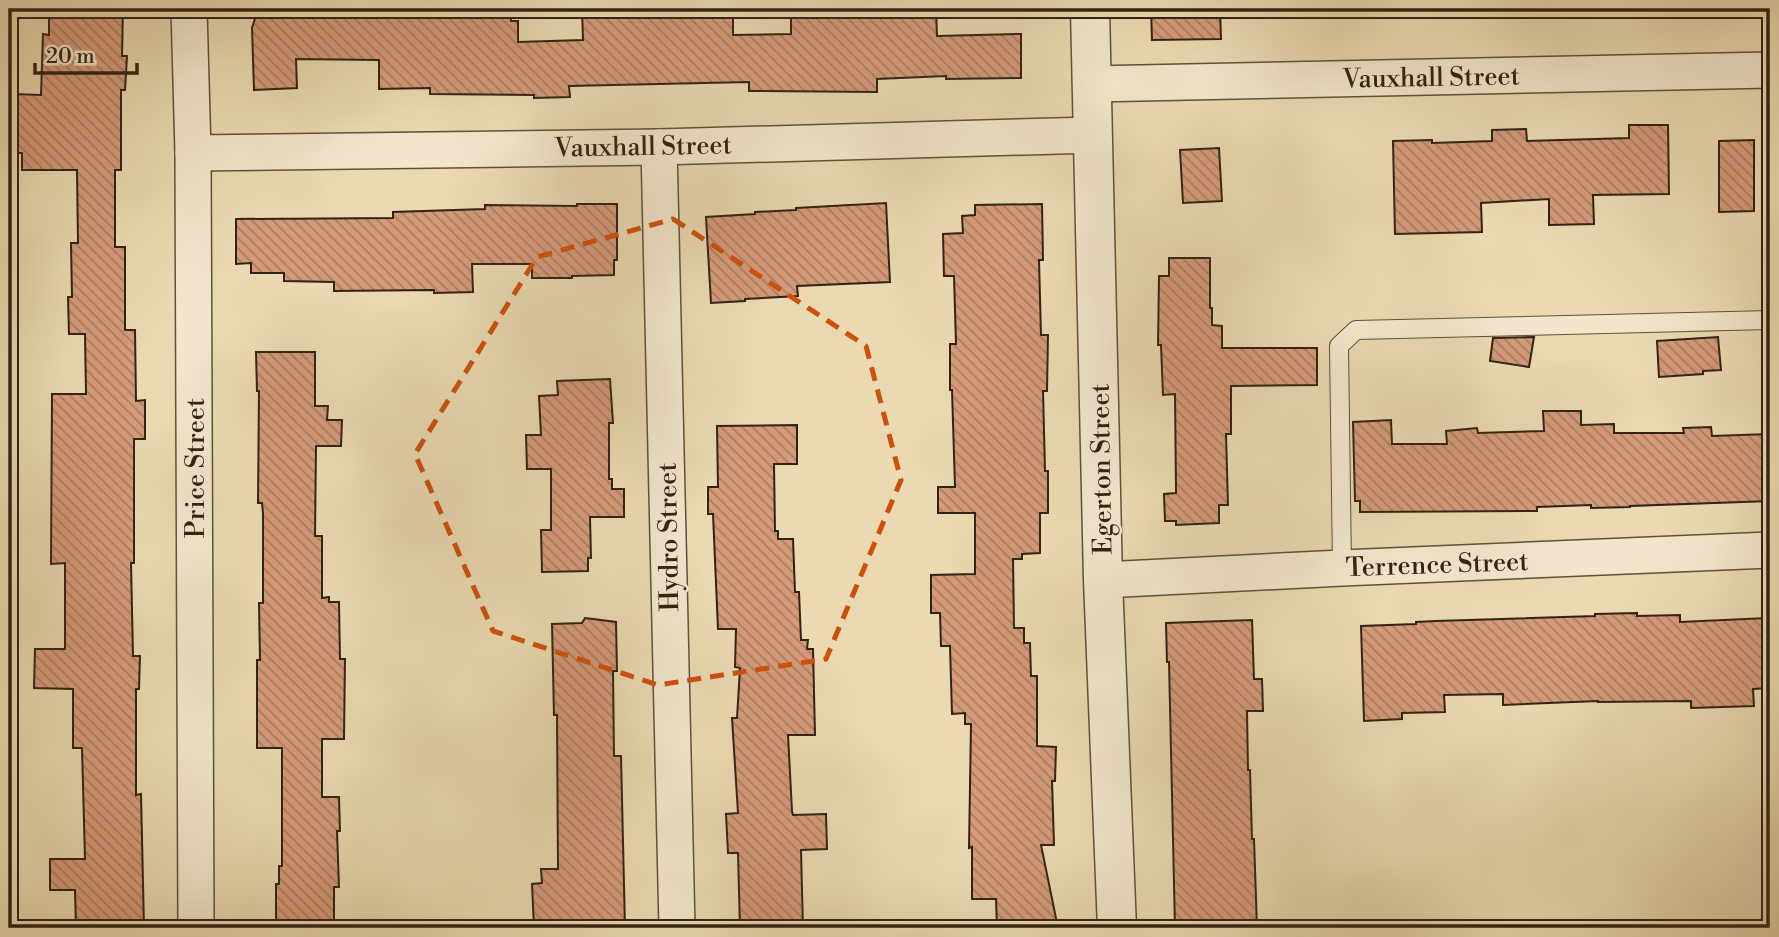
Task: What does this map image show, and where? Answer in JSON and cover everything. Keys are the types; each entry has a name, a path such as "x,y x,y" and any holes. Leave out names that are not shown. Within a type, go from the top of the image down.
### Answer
{"street":[{"name":"Price Street","path":"189,9 193,153 196,928"},
{"name":"Egerton Street","path":"1090,9 1103,580 1117,928"},
{"name":"Vauxhall Street","path":"1092,84 1770,70"},
{"name":"Vauxhall Street","path":"193,153 659,147 1093,135"},
{"name":"Hydro Street","path":"659,147 677,928"},
{"name":"Terrence Street","path":"1103,580 1770,551"}],"lane":[{"path":"1342,568 1339,346 1356,330 1770,320"}],"highlighted area":[{"path":"673,219 866,346 901,480 826,659 658,685 493,631 415,454 537,257"}],"building":[{"path":"49,9 123,9 122,56 127,56 125,90 121,90 121,170 115,170 115,247 125,247 125,330 135,330 136,401 145,400 145,439 134,439 134,563 131,563 133,656 140,656 139,689 136,689 136,795 141,794 144,928 76,928 75,890 50,890 50,859 85,859 82,748 73,748 73,689 34,688 35,649 65,649 65,563 51,564 52,394 86,394 85,334 69,334 68,297 72,297 71,243 78,243 77,170 22,170 22,153 13,153 14,94 41,95 43,34 49,35"},
{"path":"258,9 357,9 357,17 430,16 430,9 511,9 511,21 518,21 518,42 583,40 582,9 733,9 733,35 791,34 791,9 936,9 937,36 1021,34 1021,78 946,79 946,76 877,79 877,92 749,91 749,82 569,86 570,97 534,98 534,95 430,94 430,88 379,89 379,60 296,59 297,88 254,90 252,28"},
{"path":"1151,9 1220,9 1221,39 1152,40"},
{"path":"1629,125 1668,125 1669,194 1593,195 1594,224 1549,225 1549,199 1481,203 1482,232 1395,234 1393,141 1492,141 1492,130 1526,129 1527,141 1629,138"},
{"path":"1754,140 1754,211 1719,212 1719,141"},
{"path":"1219,148 1222,201 1183,203 1180,150"},
{"path":"886,203 890,282 797,286 798,296 711,303 706,217"},
{"path":"617,204 617,260 614,260 614,275 532,278 532,264 472,264 473,292 334,291 334,282 284,281 284,273 251,273 251,263 236,264 236,219 393,218 393,212 485,209 485,205"},
{"path":"1042,204 1043,260 1039,260 1041,335 1048,335 1047,391 1043,391 1048,513 1040,513 1040,553 1022,554 1022,559 1013,559 1014,628 1024,628 1024,643 1030,643 1031,676 1037,676 1037,746 1056,747 1055,781 1052,781 1054,845 1041,845 1058,928 997,928 996,899 972,899 972,847 969,848 971,724 965,724 965,713 952,714 950,646 941,646 940,613 931,613 931,575 975,574 975,513 938,513 938,487 955,487 950,390 950,344 956,344 954,276 944,276 943,234 963,233 962,216 975,215 975,205"},
{"path":"1169,258 1210,258 1212,325 1222,326 1222,348 1317,348 1317,385 1231,386 1231,434 1226,434 1228,505 1219,505 1219,523 1176,525 1176,521 1165,521 1164,494 1176,493 1175,394 1163,395 1161,345 1158,345 1159,276 1169,276"},
{"path":"1534,337 1529,367 1490,361 1493,338"},
{"path":"1718,337 1721,370 1659,377 1657,341"},
{"path":"256,352 315,352 315,406 328,406 327,420 342,420 341,446 316,446 315,536 322,536 322,598 329,597 329,602 339,602 340,659 345,659 344,739 322,739 322,797 339,797 339,887 334,887 334,928 276,928 276,884 279,884 279,866 282,866 282,748 257,748 259,603 263,603 263,513 262,503 258,503 259,391"},
{"path":"610,379 613,423 609,423 609,479 612,479 612,489 624,489 624,517 590,517 591,558 588,558 588,571 542,572 541,530 551,530 551,469 527,469 526,435 541,435 539,396 558,395 557,381"},
{"path":"1543,411 1581,411 1581,425 1614,424 1614,433 1684,433 1683,428 1711,427 1712,436 1769,434 1770,501 1630,507 1537,507 1537,511 1360,512 1360,501 1355,501 1353,422 1391,420 1392,444 1447,444 1446,431 1477,428 1478,433 1544,431"},
{"path":"797,425 797,464 774,464 775,531 778,531 778,539 793,539 795,592 799,592 801,640 808,640 807,649 813,649 815,735 788,735 792,811 793,815 826,814 827,849 801,850 803,928 740,928 738,853 728,853 726,814 738,813 732,718 737,718 740,668 735,667 736,629 718,629 713,514 708,514 708,487 718,487 717,426"},
{"path":"1637,613 1637,616 1680,615 1680,622 1767,618 1770,688 1753,689 1754,706 1691,708 1691,701 1503,705 1503,694 1444,695 1445,712 1402,713 1402,719 1364,721 1361,626"},
{"path":"585,618 616,622 617,671 613,671 614,756 621,756 625,928 534,928 532,884 542,883 541,869 558,869 557,715 554,715 552,624 582,623"},
{"path":"1252,620 1254,679 1262,679 1263,711 1247,711 1257,928 1175,928 1166,623"}]}
